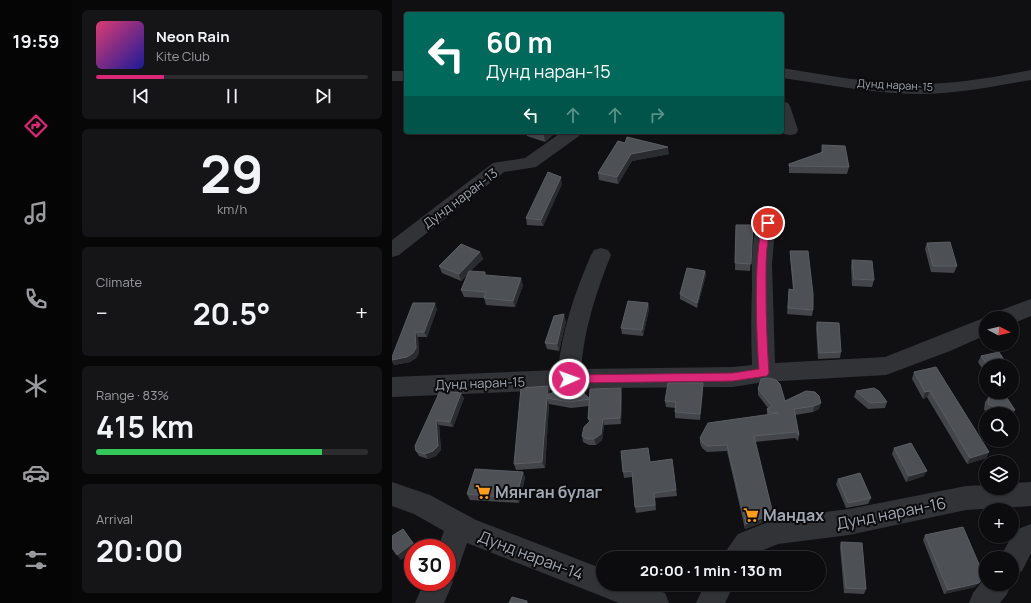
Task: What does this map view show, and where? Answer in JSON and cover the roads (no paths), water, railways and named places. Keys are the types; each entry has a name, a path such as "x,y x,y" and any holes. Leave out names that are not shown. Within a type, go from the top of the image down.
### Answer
{"street":[{"name":"Дунд наран-15","path":"784,74 875,86 919,89 967,86 1031,74"},
{"path":"392,76 404,76"},
{"path":"784,112 790,130"},
{"name":"Дунд наран-13","path":"392,250 499,167 530,163 570,134"},
{"path":"764,373 761,338 762,258 763,239 768,223"},
{"path":"569,379 569,364 577,321 587,288 601,255"},
{"path":"1019,312 1031,308"},
{"name":"Дунд наран-15","path":"392,387 569,379 733,377 764,373 886,366 942,346 979,329"},
{"name":"Дунд наран-14","path":"392,494 421,504 468,530 596,580"},
{"name":"Дунд наран-16","path":"743,551 748,543 778,531 849,522 966,498 1031,494"},
{"path":"455,539 460,525"},
{"path":"1017,551 1024,539 1031,537"},
{"path":"429,603 435,591"},
{"path":"624,591 655,603"},
{"path":"710,603 716,591"},
{"path":"983,603 992,591"}],"place":[{"name":"Мянган булаг","path":"483,492"},
{"name":"Мандах","path":"751,515"}]}
